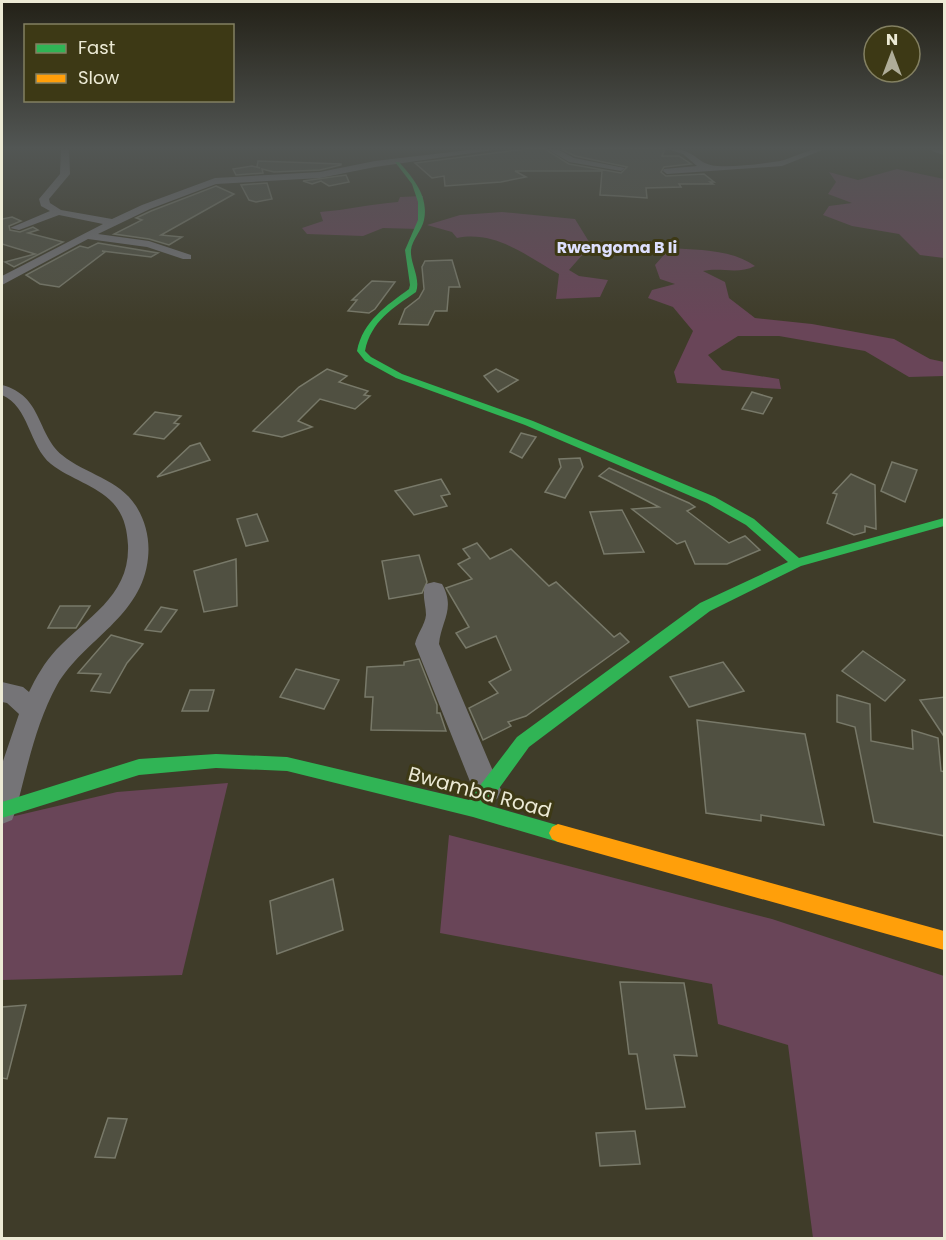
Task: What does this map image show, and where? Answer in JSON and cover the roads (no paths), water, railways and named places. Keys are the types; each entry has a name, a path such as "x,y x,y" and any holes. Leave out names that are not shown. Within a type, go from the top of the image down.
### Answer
{"street":[{"path":"50,207 58,212 114,223"},
{"path":"2,281 86,236 149,207"},
{"path":"420,207 419,224 408,252 416,282 413,290 370,323 362,334 361,351 368,359 399,376 530,423 630,468 711,500 750,522 796,563"},
{"path":"15,228 58,212"},
{"path":"86,236 149,244 187,257"},
{"path":"2,390 23,403 53,457 120,498 136,525 140,543 128,589 120,603 57,665 33,711 2,810"},
{"path":"480,799 523,742 611,674 705,607 796,563 945,522"},
{"path":"434,590 437,617 428,635 427,644 480,799"},
{"path":"2,692 14,694 33,711"},
{"name":"Bwamba Road","path":"2,810 139,766 216,761 287,764 480,799 945,941"}],"district":[{"name":"Rwengoma B Ii","path":"617,247"}]}
